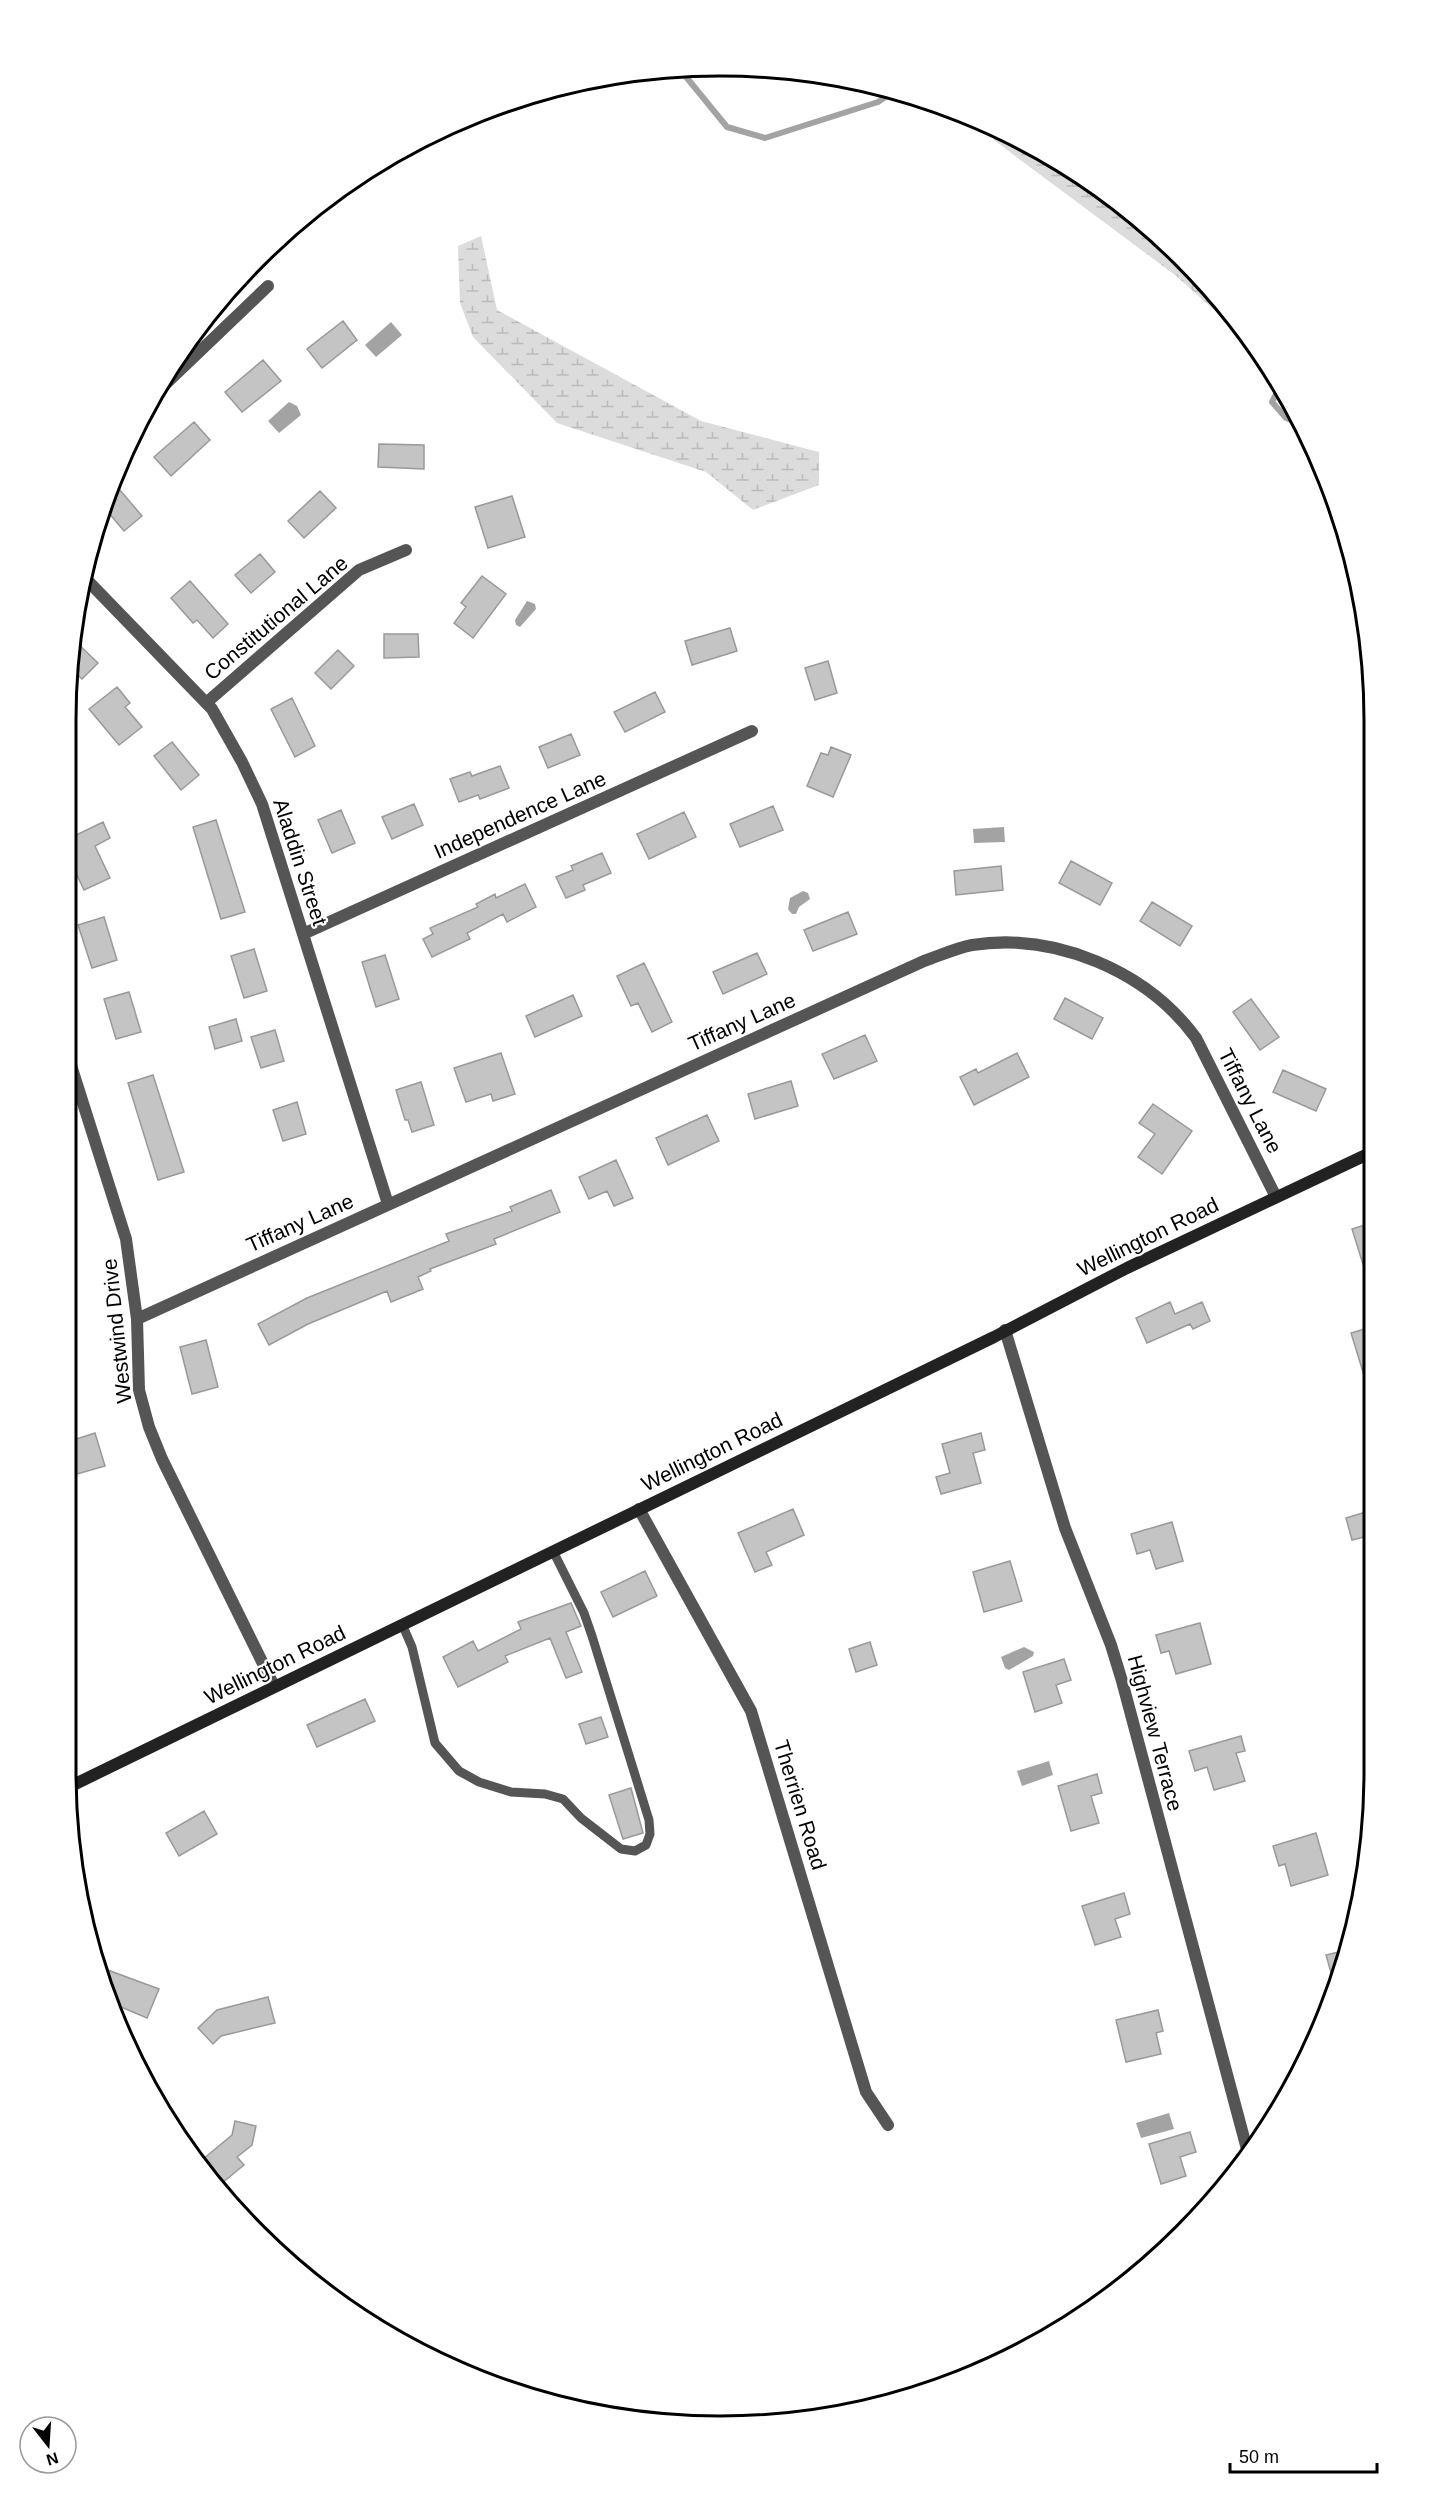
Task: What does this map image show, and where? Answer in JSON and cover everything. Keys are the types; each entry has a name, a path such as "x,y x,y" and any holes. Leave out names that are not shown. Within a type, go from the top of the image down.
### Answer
{"main road":[{"name":"Wellington Road","path":"76,1783 1005,1330 1127,1268 1364,1156"}],"street":[{"path":"180,370 268,286"},
{"name":"Constitutional Lane","path":"206,703 359,570 406,550"},
{"name":"Aladdin Street","path":"91,584 212,709 242,762 262,804 388,1204"},
{"name":"Independence Lane","path":"303,934 752,731"},
{"name":"Tiffany Lane","path":"137,1318 924,961 971,945 1017,942 1062,950 1106,966 1147,989 1182,1020 1210,1063 1276,1197"},
{"name":"Westwind Drive","path":"76,1081 126,1239 137,1318 139,1390 149,1427 162,1459 274,1686"},
{"name":"Highview Terrace","path":"1005,1330 1065,1528 1122,1681 1246,2144"},
{"name":"Therrien Road","path":"639,1509 751,1711 866,2092 888,2125"}],"lane":[{"path":"402,1624 412,1647 435,1743 459,1771 479,1782 511,1792 544,1794 563,1799 581,1818 621,1849 635,1851 646,1845 650,1834 649,1820 584,1613 553,1551"}],"green space":[{"path":"992,137 1042,163 1112,209 1175,265 1221,316 1175,275"},
{"path":"481,236 497,310 701,421 819,452 819,485 753,510 706,472 557,423 473,337 460,303 458,246"}],"shaded area":[{"path":"391,322 402,335 376,357 365,345"},
{"path":"289,402 297,406 301,415 279,433 268,421"},
{"path":"527,601 535,604 536,609 520,627 516,625 515,620"},
{"path":"1004,827 1005,842 974,843 973,829"},
{"path":"803,891 808,893 810,899 799,907 796,914 792,914 788,909 790,898"},
{"path":"1024,1647 1034,1652 1033,1656 1009,1670 1005,1668 1001,1657"},
{"path":"1049,1761 1053,1775 1022,1786 1017,1771"},
{"path":"1169,2113 1174,2129 1141,2138 1136,2123"}],"building":[{"path":"343,321 357,340 322,368 307,349"},
{"path":"263,360 281,381 242,412 225,392"},
{"path":"194,422 210,440 171,476 154,457"},
{"path":"379,444 424,445 424,469 378,467"},
{"path":"119,490 142,516 124,531 110,515"},
{"path":"320,491 336,508 304,538 288,521"},
{"path":"512,496 525,537 488,548 475,507"},
{"path":"260,554 275,572 251,593 235,575"},
{"path":"482,576 506,594 473,638 454,623 466,607 461,603"},
{"path":"190,581 228,624 213,638 197,620 193,623 171,598"},
{"path":"730,628 737,651 692,665 685,641"},
{"path":"384,634 418,634 419,657 384,658"},
{"path":"81,647 98,663 82,679 78,676"},
{"path":"338,650 354,666 331,689 315,673"},
{"path":"828,661 837,693 815,700 805,668"},
{"path":"117,687 130,703 125,707 142,727 119,745 89,709"},
{"path":"655,692 665,712 625,732 614,712"},
{"path":"292,698 315,746 295,757 271,709"},
{"path":"571,734 580,755 548,768 539,747"},
{"path":"172,742 199,775 181,790 154,756"},
{"path":"831,747 851,755 833,797 807,786 821,753 828,755"},
{"path":"500,766 509,788 480,799 478,795 459,802 450,779 470,772 472,776"},
{"path":"414,804 423,825 392,839 382,817"},
{"path":"773,806 783,830 740,847 730,824"},
{"path":"341,810 355,843 332,853 318,820"},
{"path":"684,812 696,837 649,859 637,834"},
{"path":"216,820 245,912 221,919 193,827"},
{"path":"103,822 110,838 95,846 110,878 84,890 76,873 76,835"},
{"path":"602,853 611,873 583,885 585,890 566,898 556,877 573,870 571,866"},
{"path":"1071,861 1112,883 1100,905 1059,883"},
{"path":"1001,866 1003,890 956,895 954,871"},
{"path":"525,884 536,907 507,922 503,914 467,933 470,939 432,957 423,939 433,934 430,928 478,907 476,904 495,894 496,898"},
{"path":"1152,902 1192,926 1180,946 1140,921"},
{"path":"848,912 857,934 813,951 804,930"},
{"path":"104,917 117,960 92,968 78,925"},
{"path":"254,949 267,991 244,998 231,956"},
{"path":"757,953 767,974 723,994 713,972"},
{"path":"385,955 399,999 376,1007 362,962"},
{"path":"644,963 672,1022 652,1032 638,1003 631,1006 617,976"},
{"path":"129,992 141,1032 116,1039 104,999"},
{"path":"573,995 582,1016 535,1037 526,1016"},
{"path":"1065,998 1103,1018 1092,1039 1054,1019"},
{"path":"1251,999 1279,1037 1260,1050 1233,1012"},
{"path":"236,1019 242,1041 215,1049 209,1027"},
{"path":"275,1030 284,1061 261,1068 251,1037"},
{"path":"865,1035 877,1061 834,1079 822,1054"},
{"path":"501,1053 515,1094 493,1101 491,1094 466,1102 454,1068"},
{"path":"1017,1053 1029,1077 974,1105 960,1077 976,1069 978,1073"},
{"path":"1283,1070 1326,1089 1316,1111 1273,1092"},
{"path":"153,1075 184,1172 158,1180 128,1083"},
{"path":"791,1081 798,1106 755,1119 748,1094"},
{"path":"421,1082 434,1125 412,1132 408,1120 405,1120 396,1090"},
{"path":"297,1102 306,1134 283,1141 273,1110"},
{"path":"1153,1104 1192,1131 1162,1174 1138,1157 1155,1134 1139,1123"},
{"path":"707,1115 719,1141 668,1165 656,1138"},
{"path":"616,1160 633,1198 614,1206 607,1191 589,1199 579,1177"},
{"path":"551,1190 560,1212 494,1239 496,1244 430,1269 431,1271 418,1277 423,1289 391,1302 387,1291 308,1324 269,1345 258,1324 307,1298 449,1241 446,1234 512,1211 510,1207"},
{"path":"1364,1225 1364,1267 1352,1229"},
{"path":"1170,1302 1175,1314 1202,1302 1210,1321 1193,1329 1190,1324 1147,1343 1136,1318"},
{"path":"1364,1329 1364,1375 1351,1333"},
{"path":"206,1340 218,1387 192,1394 180,1347"},
{"path":"95,1433 105,1466 76,1474 76,1439"},
{"path":"981,1433 985,1450 973,1453 981,1483 941,1494 936,1477 950,1473 942,1444"},
{"path":"793,1509 804,1535 766,1552 772,1565 755,1572 738,1533"},
{"path":"1364,1512 1364,1537 1352,1540 1346,1518"},
{"path":"1172,1522 1183,1561 1156,1569 1150,1550 1137,1554 1131,1534"},
{"path":"1010,1561 1022,1601 984,1612 973,1572"},
{"path":"645,1571 657,1596 613,1617 601,1592"},
{"path":"571,1603 581,1626 566,1632 582,1672 566,1678 550,1638 505,1656 508,1662 458,1687 443,1657 473,1641 478,1651 521,1629 518,1622"},
{"path":"1200,1623 1211,1664 1176,1674 1169,1651 1161,1653 1156,1635"},
{"path":"870,1642 877,1665 856,1672 849,1649"},
{"path":"1064,1659 1071,1680 1056,1685 1062,1703 1035,1712 1023,1672"},
{"path":"365,1699 375,1721 317,1747 307,1725"},
{"path":"601,1717 608,1737 586,1744 579,1724"},
{"path":"1241,1736 1245,1751 1236,1753 1245,1781 1214,1790 1207,1767 1195,1771 1189,1751"},
{"path":"1097,1774 1102,1793 1091,1796 1099,1823 1071,1831 1058,1786"},
{"path":"631,1788 643,1833 623,1839 609,1795"},
{"path":"204,1811 217,1834 179,1856 166,1833"},
{"path":"1316,1833 1328,1875 1291,1886 1285,1864 1279,1866 1273,1846"},
{"path":"1124,1893 1130,1914 1115,1919 1121,1937 1095,1945 1082,1906"},
{"path":"1338,1952 1331,1973 1326,1955"},
{"path":"108,1970 159,1989 147,2018 121,2007"},
{"path":"268,1997 275,2023 221,2036 213,2044 198,2028 217,2010"},
{"path":"1158,2010 1163,2031 1156,2033 1161,2054 1126,2062 1116,2020"},
{"path":"235,2121 256,2126 252,2145 237,2157 244,2165 223,2182 204,2158 232,2135"},
{"path":"1190,2132 1196,2152 1180,2157 1186,2176 1161,2184 1149,2144"}],"waterway":[{"path":"687,78 727,127 765,138 878,102 885,98"},
{"path":"1275,395 1272,402 1288,419"}]}
